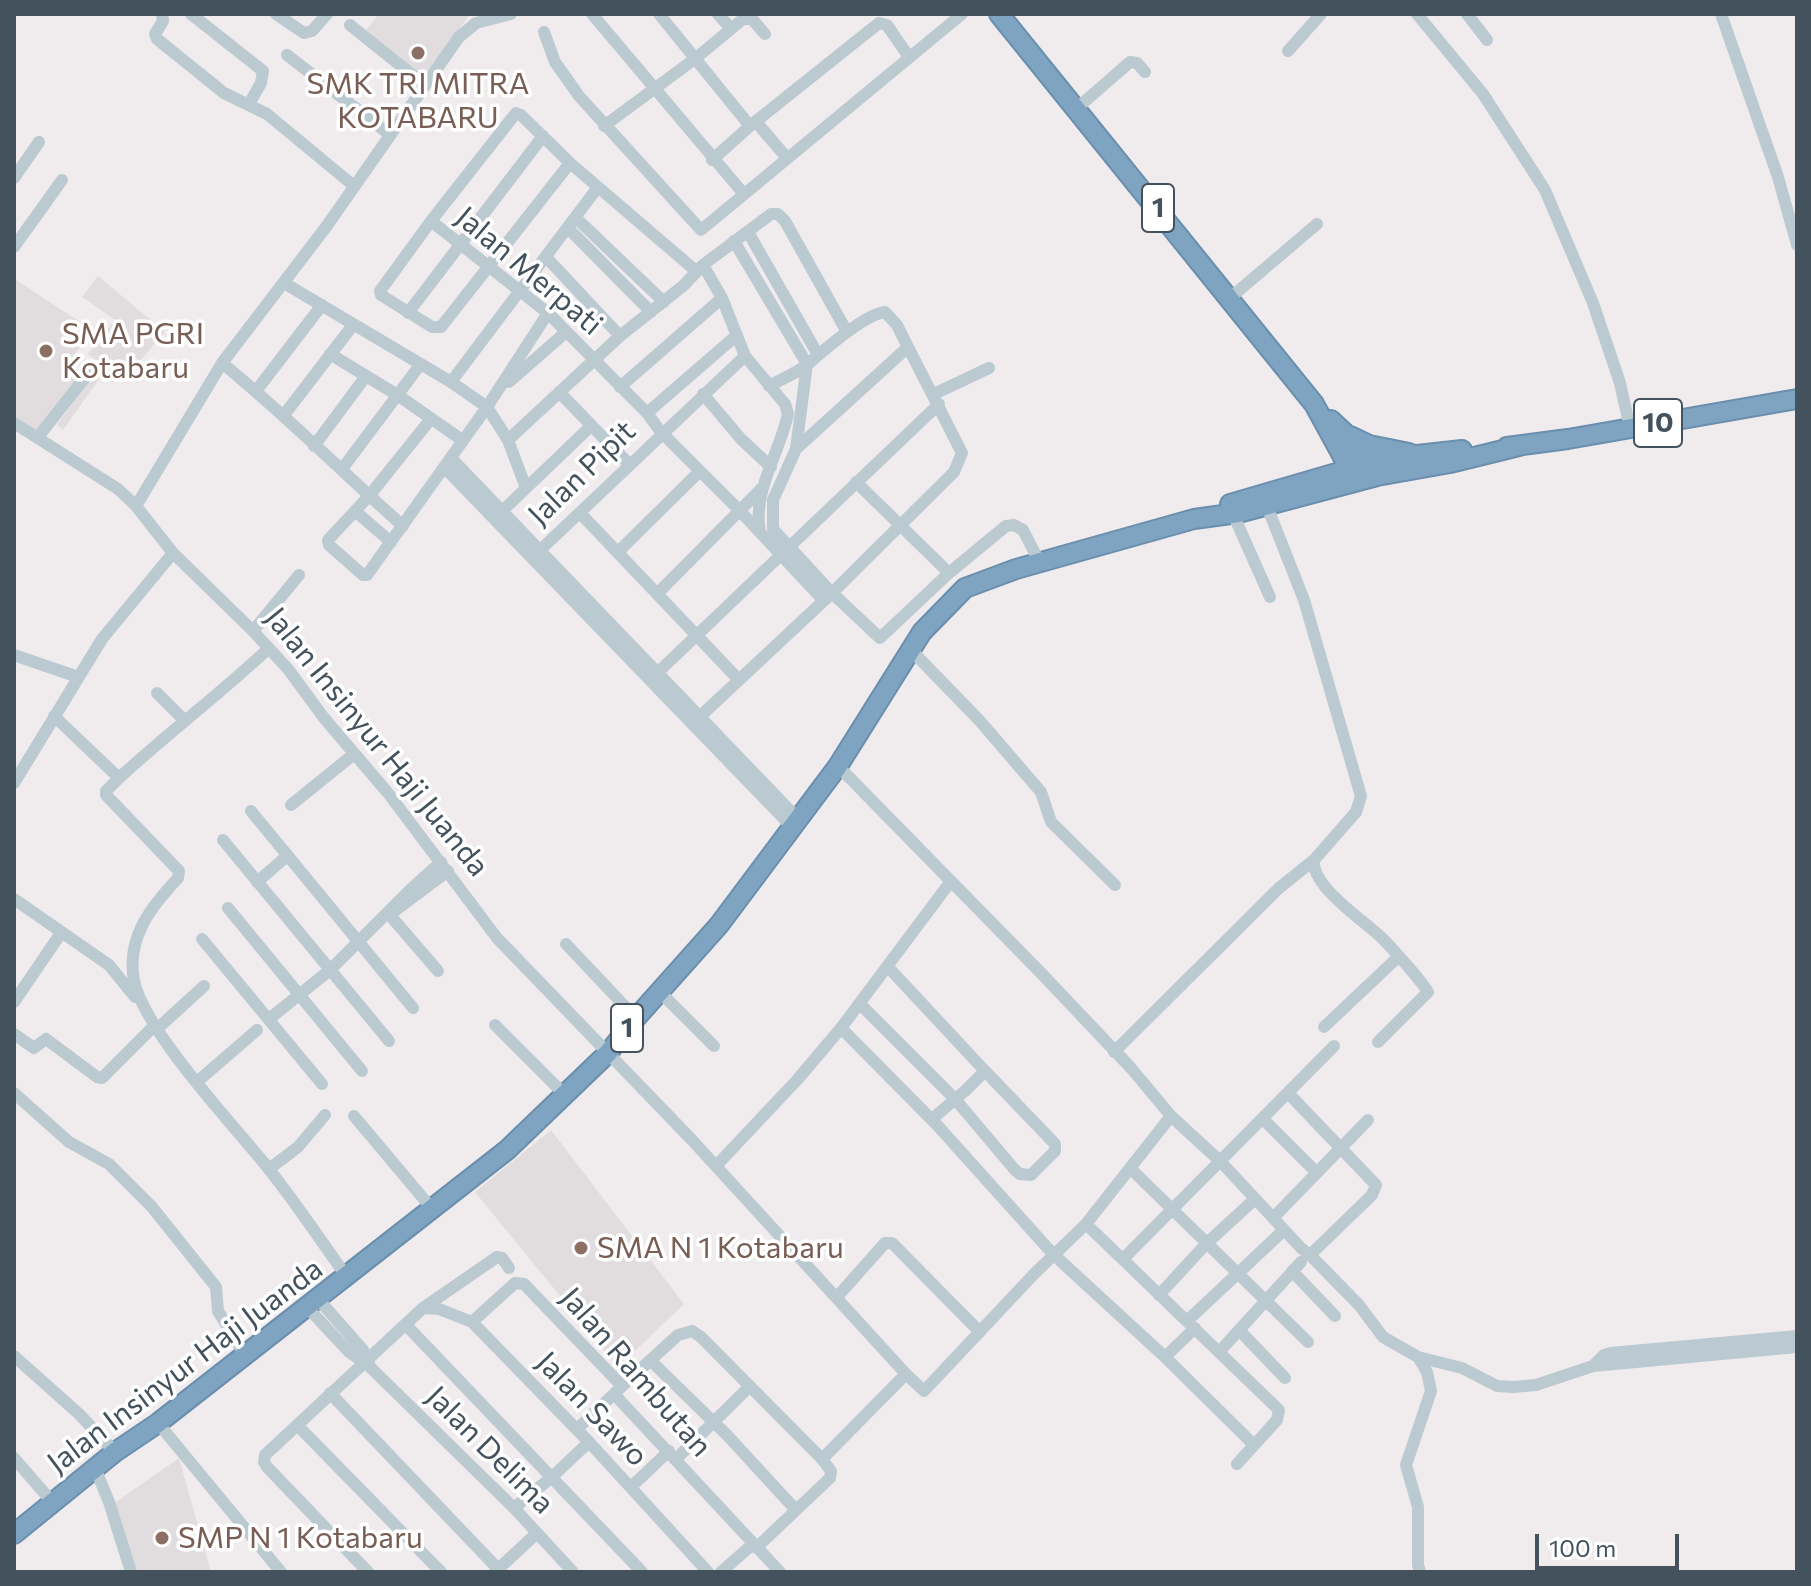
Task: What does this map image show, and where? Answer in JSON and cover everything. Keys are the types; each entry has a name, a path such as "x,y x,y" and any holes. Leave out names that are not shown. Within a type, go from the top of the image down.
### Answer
{"highway":[{"name":"1","path":"999,14 1341,437 1363,473"},
{"name":"10","path":"1363,473 1417,455 1519,446 1797,399"},
{"path":"1328,474 1338,460 1341,437 1417,455"},
{"name":"10","path":"1363,473 1450,463 1519,446"},
{"name":"Jalan Insinyur Haji Juanda","path":"14,1534 115,1452 158,1423 433,1210 507,1150 566,1096 608,1053 719,925 838,766 910,649 938,613 965,588 992,577 1194,519 1235,502 1328,474 1363,473"},
{"name":"Jalan Insinyur Haji Juanda","path":"1194,519 1267,506 1363,473"}],"street":[{"path":"163,14 163,21 155,34 157,39 224,93 267,114 354,186"},
{"path":"191,14 263,71 261,83 249,104"},
{"path":"276,14 304,33 312,31 327,14"},
{"path":"136,506 222,363 284,283 468,28 511,14"},
{"path":"592,14 712,160 743,193"},
{"path":"659,14 753,124 787,158"},
{"path":"718,14 731,29"},
{"path":"544,32 555,62 604,126 701,230 962,14"},
{"path":"1288,51 1321,14"},
{"path":"1417,14 1483,94 1545,190 1593,303 1620,383 1630,428"},
{"path":"1467,14 1487,40"},
{"path":"1721,14 1774,164 1797,245"},
{"path":"604,126 748,18 765,34"},
{"path":"712,160 879,23 887,25 909,57"},
{"path":"350,25 425,85"},
{"path":"287,55 389,134"},
{"path":"1076,109 1130,62 1137,63 1145,72"},
{"path":"570,163 441,327 432,327 382,296 380,291 431,221 514,115 521,115 570,163 699,268 722,298 745,356 785,404 788,414 763,487 758,522 760,532"},
{"path":"408,313 543,136"},
{"path":"14,178 39,142"},
{"path":"14,247 62,180"},
{"path":"451,382 598,187"},
{"path":"508,440 699,268 771,214 778,214 785,221 847,332"},
{"name":"Jalan Merpati","path":"431,221 548,313 760,532 785,550"},
{"path":"572,223 664,302"},
{"path":"572,223 651,312"},
{"path":"1230,298 1317,224"},
{"path":"748,232 817,353"},
{"path":"734,241 807,364 796,449 771,511 773,529 785,550 828,596 880,638 949,573 1011,524 1023,530 1040,563"},
{"path":"546,257 620,336"},
{"path":"284,283 451,382 487,407 508,440 526,488"},
{"path":"620,387 722,298"},
{"path":"256,391 322,305"},
{"path":"696,720 901,525 954,472 961,461 962,453 936,399 885,312 876,314 847,332 807,364 769,386"},
{"path":"430,420 328,541 360,573 366,575 403,526 496,394 548,313"},
{"path":"284,415 353,325"},
{"path":"496,394 566,332"},
{"path":"647,413 737,335"},
{"path":"796,449 908,347"},
{"path":"330,354 399,396 462,440"},
{"name":"Jalan Pipit","path":"536,554 581,514 661,432 745,356"},
{"path":"222,363 284,415 403,526"},
{"path":"342,469 420,365"},
{"path":"654,676 856,482 936,399 989,368"},
{"path":"38,437 87,375"},
{"path":"314,446 366,376"},
{"path":"559,392 629,464"},
{"path":"703,394 741,439 771,467"},
{"name":"Jalan Insinyur Haji Juanda","path":"14,423 107,479 136,506 173,553 269,648 388,793 497,938 608,1053"},
{"path":"499,514 591,426"},
{"path":"448,462 796,824"},
{"path":"618,552 700,471"},
{"path":"856,482 949,573"},
{"path":"657,594 763,487"},
{"path":"1114,1052 1279,888 1314,860 1356,812 1361,796 1304,600 1267,506"},
{"path":"355,511 391,542"},
{"path":"581,514 739,680"},
{"path":"1233,514 1270,597"},
{"path":"14,783 78,677 131,601 173,553"},
{"path":"253,631 299,575"},
{"path":"139,1002 132,971 137,935 146,915 178,878 179,871 106,795 106,791 269,648"},
{"path":"910,649 979,720 1041,792 1051,822 1115,885"},
{"path":"14,655 78,677"},
{"path":"157,693 184,720"},
{"path":"54,716 119,778"},
{"path":"291,805 354,754"},
{"path":"838,766 1114,1052 1171,1116 1274,1217 1335,1316"},
{"path":"251,811 413,1008"},
{"path":"223,840 389,1041"},
{"path":"257,882 287,856"},
{"path":"1314,860 1313,867 1324,886 1383,940 1428,992 1378,1042"},
{"path":"269,1019 330,970 390,911 407,905 444,867"},
{"path":"716,1166 841,1028 889,968 951,881"},
{"path":"14,899 109,965 269,1169 347,1277"},
{"path":"228,908 362,1071"},
{"path":"390,911 438,971"},
{"path":"14,1002 61,933"},
{"path":"202,939 322,1084"},
{"path":"566,944 636,1018"},
{"path":"1324,1027 1397,958"},
{"path":"860,1004 955,1099 1020,1174 1031,1175 1055,1151 1055,1144 889,968"},
{"path":"14,1034 34,1048 46,1039 102,1078 204,986"},
{"path":"660,992 714,1046"},
{"path":"495,1025 566,1096"},
{"path":"841,1028 932,1119 1053,1254 1165,1357 1253,1444"},
{"path":"198,1081 257,1030"},
{"path":"1123,1259 1334,1046"},
{"path":"608,1053 924,1391 1053,1254 1086,1224 1171,1116"},
{"path":"932,1119 985,1071"},
{"path":"14,1093 69,1142 109,1164 152,1207 216,1287 218,1311 245,1355"},
{"path":"1220,1351 1301,1263 1336,1232 1376,1189 1375,1182 1288,1093"},
{"path":"269,1169 298,1147 325,1115"},
{"path":"354,1116 433,1210"},
{"path":"1263,1119 1316,1172"},
{"path":"1274,1217 1368,1120"},
{"path":"1131,1169 1308,1342"},
{"path":"1159,1295 1207,1243 1255,1199"},
{"path":"1086,1224 1279,1410 1277,1420 1237,1464"},
{"path":"1165,1357 1237,1273 1284,1230"},
{"path":"837,1297 885,1243 892,1243 980,1332"},
{"path":"368,1572 264,1462 268,1452 423,1308 497,1257 502,1258 509,1268"},
{"path":"1301,1263 1359,1305 1383,1337 1418,1357 1462,1368 1497,1386 1536,1385 1593,1366 1797,1347"},
{"name":"Jalan Rambutan","path":"472,1322 515,1283 524,1284 672,1455 780,1572"},
{"name":"Jalan Delima","path":"313,1304 573,1572"},
{"name":"Jalan Sawo","path":"423,1308 439,1309 472,1322 577,1429 708,1572"},
{"path":"406,1325 642,1572"},
{"path":"1239,1330 1285,1378"},
{"path":"577,1429 678,1335 692,1331 701,1337 831,1471 831,1476 813,1497 721,1572"},
{"path":"1593,1366 1604,1355 1611,1353 1797,1336"},
{"path":"14,1356 79,1414 115,1452"},
{"path":"1418,1357 1427,1372 1431,1391 1406,1465 1418,1507 1420,1572"},
{"path":"651,1361 795,1509"},
{"path":"822,1459 906,1374"},
{"path":"631,1487 714,1423 750,1386"},
{"path":"330,1393 498,1571 537,1533"},
{"path":"158,1423 281,1572"},
{"path":"298,1426 441,1572"},
{"path":"514,1508 589,1442"},
{"path":"14,1458 53,1503"},
{"path":"95,1468 131,1572"}],"shaded area":[{"name":"SMK TRI MITRA KOTABARU","path":"379,14 470,14 424,77 366,30"},
{"path":"98,276 165,332 126,377 109,365 63,430 57,425 101,364 88,354 115,320 82,297"},
{"name":"SMA PGRI Kotabaru","path":"16,280 94,331 61,370 76,380 36,434 14,418"},
{"name":"SMA N 1 Kotabaru","path":"551,1130 684,1304 618,1367 475,1192"},
{"name":"SMP N 1 Kotabaru","path":"179,1458 211,1572 134,1572 113,1504"}],"place":[{"name":"SMK TRI MITRA KOTABARU","path":"418,53"},
{"name":"SMA PGRI Kotabaru","path":"46,351"},
{"name":"SMA N 1 Kotabaru","path":"581,1248"},
{"name":"SMP N 1 Kotabaru","path":"162,1538"}]}
